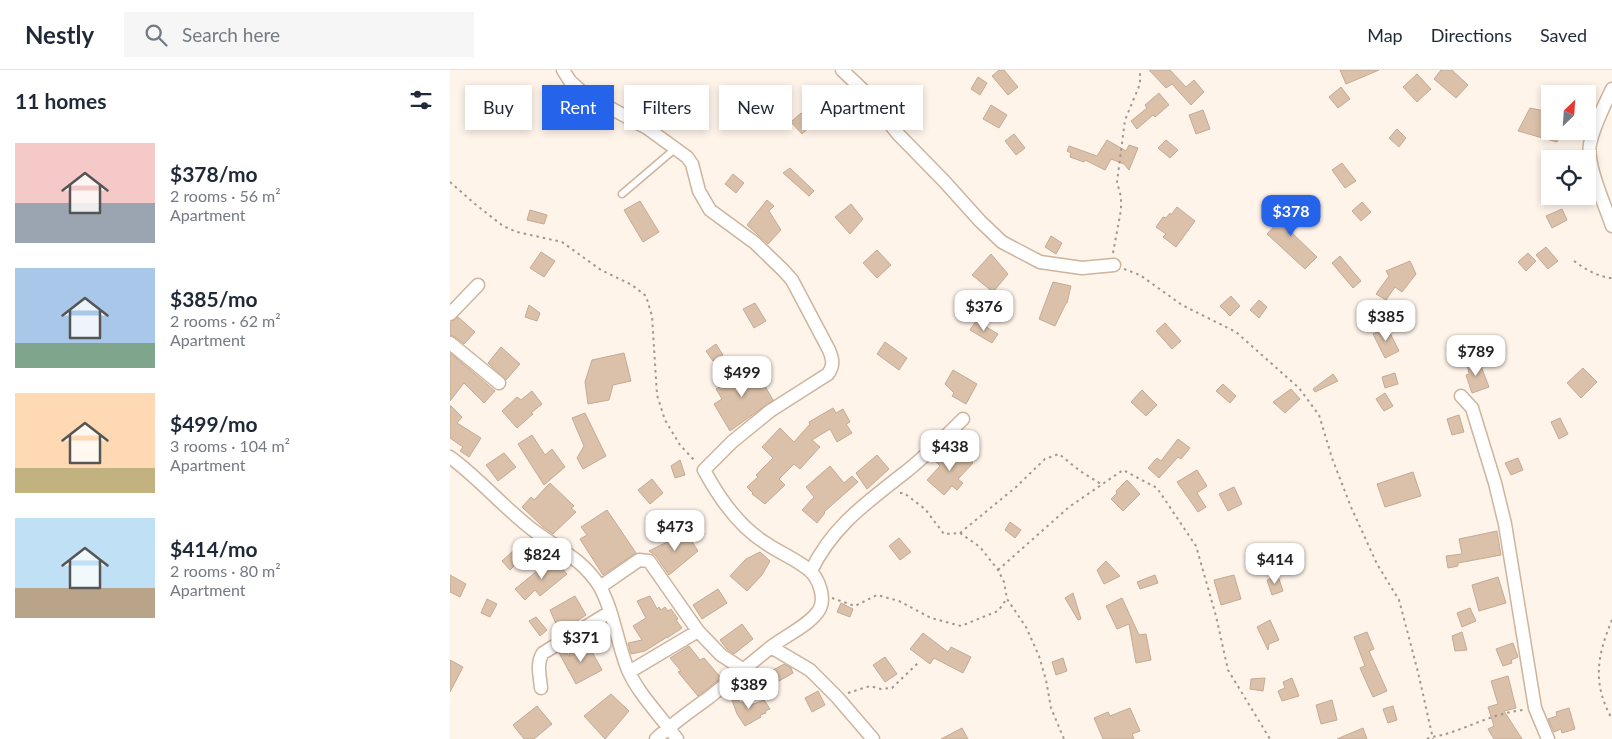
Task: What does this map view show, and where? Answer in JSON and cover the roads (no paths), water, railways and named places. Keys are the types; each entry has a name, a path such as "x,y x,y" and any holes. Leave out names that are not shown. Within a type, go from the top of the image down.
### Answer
{"street":[{"path":"563,70 570,81 583,93 647,128 687,157 692,164 699,191 710,210 754,243 792,280 833,360 833,367 828,374 770,411 732,442 704,470 712,485 744,526 765,543 811,571 823,595 823,602 813,619 771,647 656,739"},
{"path":"842,70 863,90 898,134 1002,242 1040,262 1082,268 1114,265"},
{"path":"1612,89 1592,134 1589,158 1612,226"},
{"path":"450,314 478,285"},
{"path":"450,343 499,384"},
{"path":"1461,396 1472,408 1497,492 1505,524 1535,708 1548,739"},
{"path":"811,571 817,558 844,523 862,505 904,473 963,419"},
{"path":"450,458 463,467 534,531 573,557 600,587 629,672 639,689 669,727 676,739"},
{"path":"600,587 639,560 649,561 698,631 721,655 744,670"},
{"path":"541,688 538,665 543,653 610,612"},
{"path":"629,672 698,631"},
{"path":"771,647 810,670 873,739"}],"lane":[{"path":"622,194 676,148"}]}
